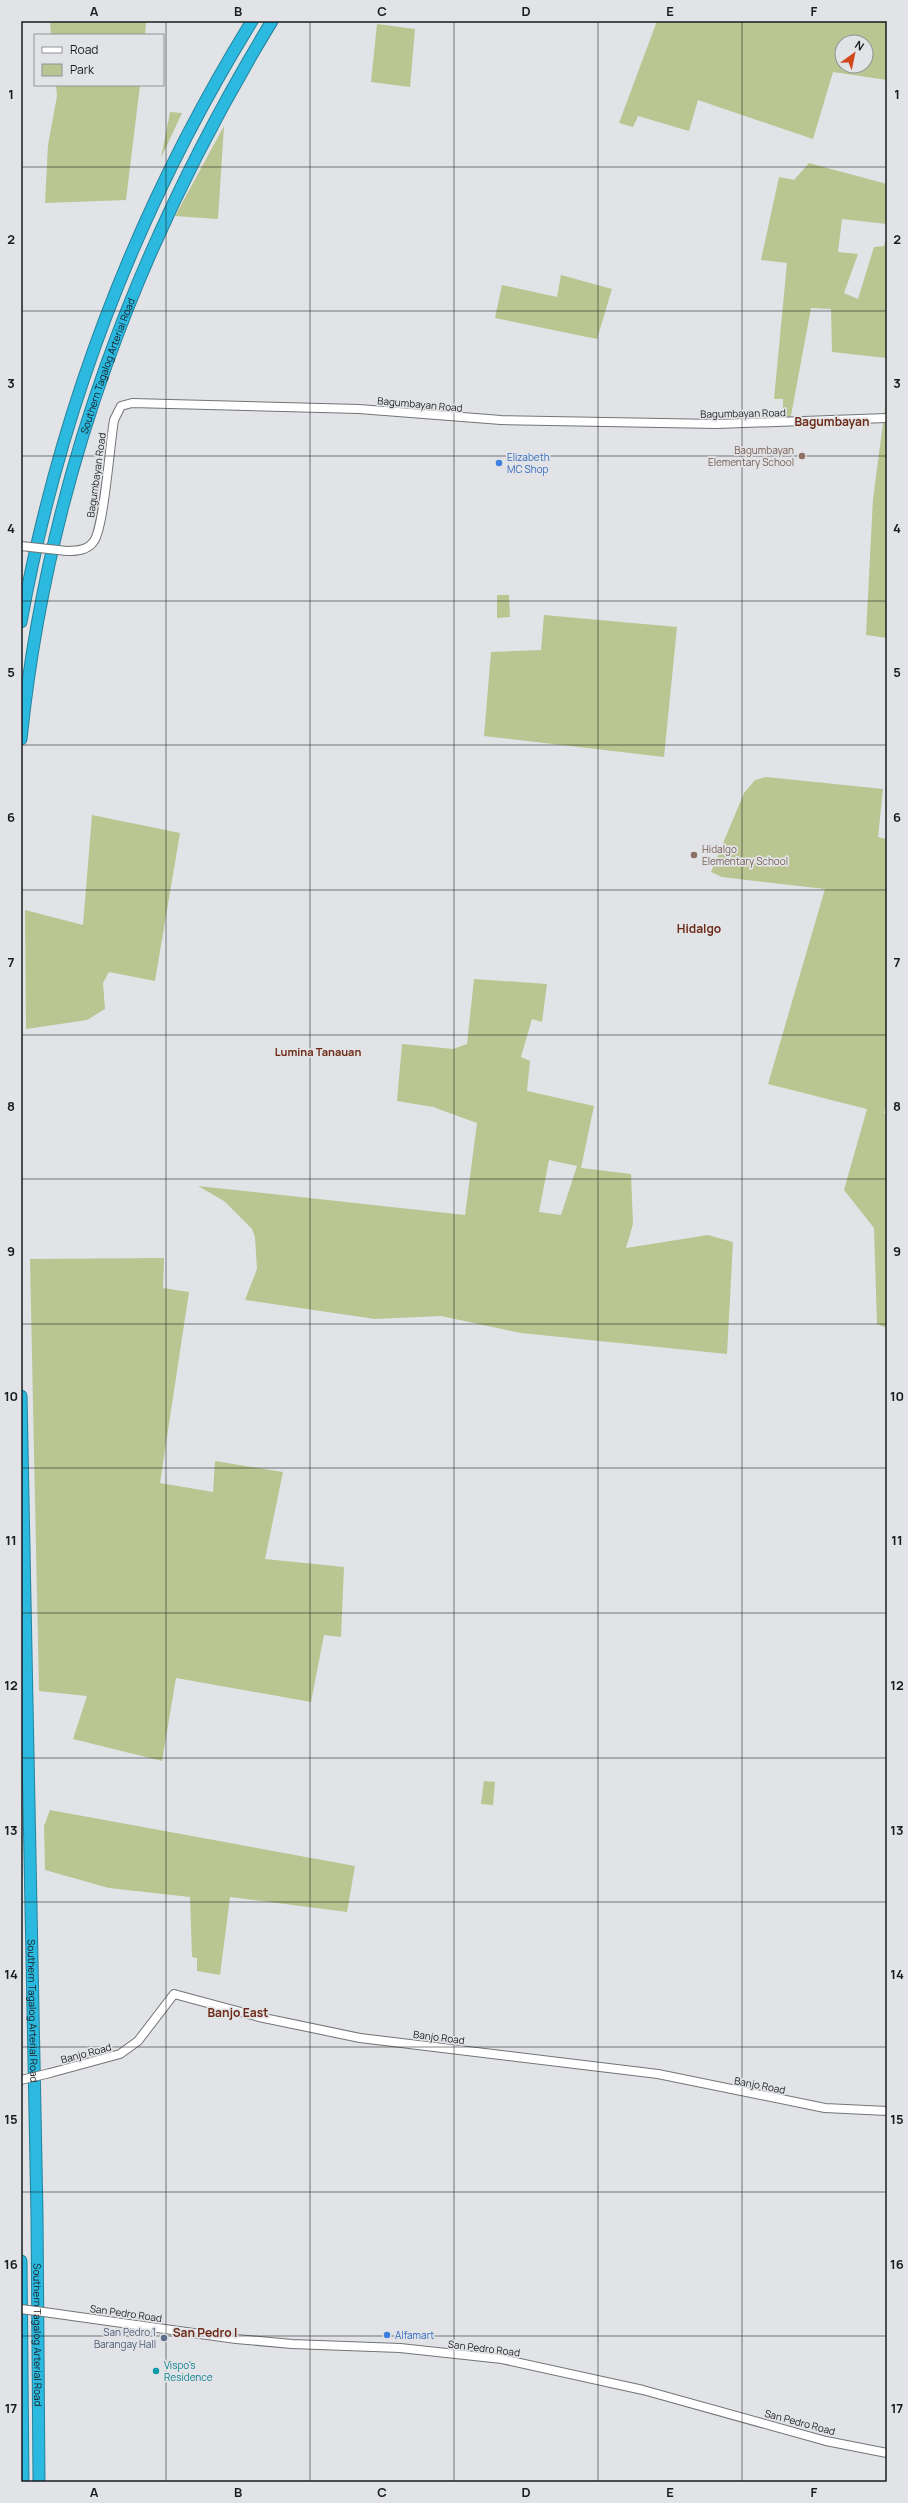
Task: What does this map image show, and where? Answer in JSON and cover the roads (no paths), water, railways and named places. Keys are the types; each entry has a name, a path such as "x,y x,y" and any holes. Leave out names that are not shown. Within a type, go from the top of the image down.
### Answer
{"highway":[{"name":"Southern Tagalog Arterial Road","path":"21,622 33,554 48,494 71,413 93,347 123,270 167,174 221,72 252,21"},
{"name":"Southern Tagalog Arterial Road","path":"21,739 28,676 49,560 86,420 108,357 140,274 198,150 234,84 272,21"},
{"name":"Southern Tagalog Arterial Road","path":"21,1396 37,2215 39,2482"},
{"name":"Southern Tagalog Arterial Road","path":"21,2262 22,2482"}],"street":[{"name":"Bagumbayan Road","path":"21,546 77,551 89,547 96,539 101,516 114,420 121,406 132,403 359,409 509,421 717,424 887,418"},
{"name":"Banjo Road","path":"21,2080 120,2054 138,2041 174,1994 258,2017 360,2038 658,2074 825,2108 887,2111"},
{"name":"San Pedro Road","path":"21,2309 236,2339 292,2344 400,2348 502,2359 643,2390 826,2440 887,2453"}],"place":[{"name":"Bagumbayan Elementary School","path":"802,456"},
{"name":"Elizabeth MC Shop","path":"499,463"},
{"name":"Hidalgo Elementary School","path":"694,855"},
{"name":"Alfamart","path":"387,2335"},
{"name":"San Pedro 1 Barangay Hall","path":"164,2338"},
{"name":"Vispo's Residence","path":"156,2371"}],"district":[{"name":"Bagumbayan","path":"832,421"},
{"name":"Hidalgo","path":"699,928"},
{"name":"Lumina Tanauan","path":"318,1051"},
{"name":"Banjo East","path":"238,2012"},
{"name":"San Pedro I","path":"205,2332"}]}
